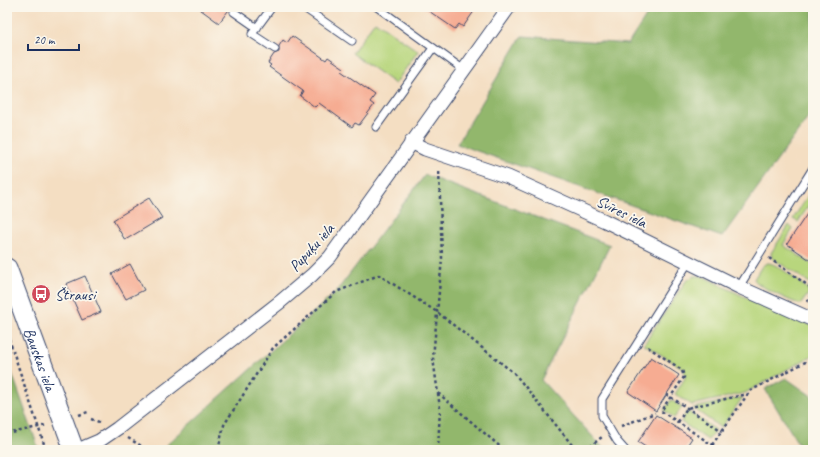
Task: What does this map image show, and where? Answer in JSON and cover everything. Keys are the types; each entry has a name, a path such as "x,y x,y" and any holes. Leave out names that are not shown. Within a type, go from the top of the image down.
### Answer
{"main road":[{"name":"Bauskas iela","path":"7,268 74,450"}],"street":[{"name":"Pupuķu iela","path":"78,450 98,441 118,428 312,274 330,257 509,7"},
{"name":"Svīres iela","path":"411,142 508,177 605,221 739,287 811,316"}],"lane":[{"path":"272,7 252,34 275,49"},
{"path":"304,7 352,40"},
{"path":"377,7 464,70"},
{"path":"234,12 257,28"},
{"path":"376,127 434,48"},
{"path":"739,287 813,168"},
{"path":"625,450 610,430 602,416 602,399 688,263"}],"path":[{"path":"438,153 442,258 433,358 440,408 438,450"},
{"path":"761,252 813,289"},
{"path":"218,450 224,425 273,348 336,292 379,275 437,312 515,374 576,450"},
{"path":"7,333 46,450"},
{"path":"584,450 610,430 661,411 684,378 682,370 639,341"},
{"path":"712,445 750,391 813,358"},
{"path":"438,394 504,450"},
{"path":"666,394 722,431"},
{"path":"678,422 686,408 748,394"},
{"path":"661,411 720,450"},
{"path":"7,434 39,427"},
{"path":"118,428 129,439 148,450"}],"green space":[{"path":"652,7 813,7 813,111 722,237 457,144 522,36 628,44"},
{"path":"375,21 418,51 395,84 352,53"},
{"path":"425,175 610,245 541,380 605,450 161,450 336,292"},
{"path":"811,191 813,192 813,206 809,205 798,222 793,219"},
{"path":"789,225 793,229 783,245 813,265 813,285 772,258 771,253"},
{"path":"767,263 782,269 807,288 809,293 801,304 776,294 761,286 754,279 762,266"},
{"path":"694,276 702,276 753,301 813,326 813,355 745,393 692,405 675,394 685,378 684,369 644,344 686,281"},
{"path":"7,359 39,450 7,450"},
{"path":"786,378 813,397 813,450 802,450 765,389"},
{"path":"743,397 721,428 693,408 694,408"},
{"path":"671,400 682,407 674,418 664,410"},
{"path":"687,411 716,430 708,440 681,422"}],"building":[{"path":"197,7 231,7 219,23"},
{"path":"423,7 477,7 463,27 459,24 455,29"},
{"path":"292,36 326,60 328,57 344,68 341,71 375,95 370,102 374,105 359,125 355,123 352,127 319,103 315,107 300,96 303,91 269,67 271,65 268,63 274,54 279,52 279,46 283,40 287,43"},
{"path":"149,198 162,218 125,240 113,220"},
{"path":"813,205 813,262 787,244"},
{"path":"130,264 144,290 126,299 112,274"},
{"path":"85,276 101,312 82,320 66,284"},
{"path":"651,357 679,375 656,411 628,392"},
{"path":"656,415 692,438 684,450 650,450 638,442"}],"place":[{"name":"Štrausi","path":"41,294"}]}
